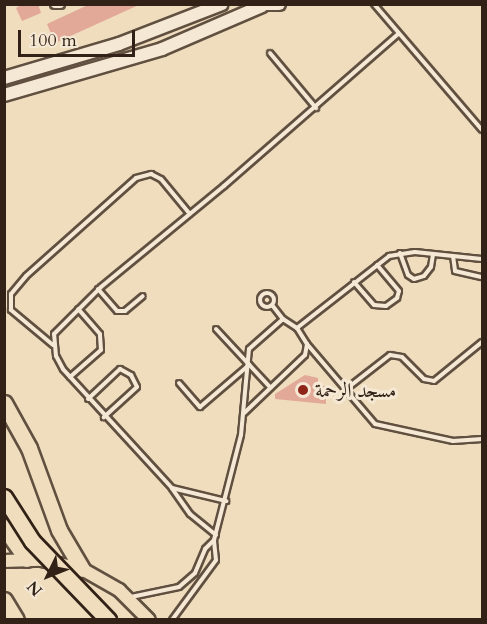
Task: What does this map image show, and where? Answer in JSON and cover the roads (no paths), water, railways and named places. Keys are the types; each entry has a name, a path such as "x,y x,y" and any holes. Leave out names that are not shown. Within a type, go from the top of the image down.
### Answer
{"highway":[{"path":"4,403 29,448 58,530 82,569"},
{"path":"4,497 32,541 87,601 108,620"},
{"path":"4,527 26,559"},
{"path":"4,600 16,620"}],"main road":[{"path":"4,561 26,559 82,569 128,597 149,620"}],"street":[{"path":"55,4 60,4"},
{"path":"4,78 130,40 222,4"},
{"path":"4,95 162,49 260,5 279,4"}],"lane":[{"path":"374,4 483,130"},
{"path":"53,345 58,327 98,290 316,108 398,34"},
{"path":"270,53 316,108"},
{"path":"190,214 161,180 151,174 136,177 26,276 11,294 11,309 53,345 70,377 88,399 171,488 190,514 215,538"},
{"path":"400,253 408,275 414,279 424,276 431,267 433,254"},
{"path":"297,328 377,265 400,253 483,259"},
{"path":"453,256 455,271 483,277"},
{"path":"354,282 374,305 386,306 397,298 399,291 377,265"},
{"path":"98,290 117,310 125,311 143,296"},
{"path":"272,305 283,319 297,328 307,344 368,417 384,429 453,441 483,439"},
{"path":"70,377 100,350 100,334 78,309"},
{"path":"172,620 212,568 216,555 215,538 226,501 244,413 249,349 283,319"},
{"path":"216,329 269,386"},
{"path":"345,390 390,355 402,357 424,379 434,381 483,342"},
{"path":"244,413 269,386 300,361 307,344"},
{"path":"178,383 200,407 249,364"},
{"path":"88,399 120,369 131,375 137,387 104,417"},
{"path":"171,488 226,501"},
{"path":"128,597 179,587 195,573 205,549 215,538"}],"place":[{"name":"مسجد الرحمة","path":"303,390"}]}
